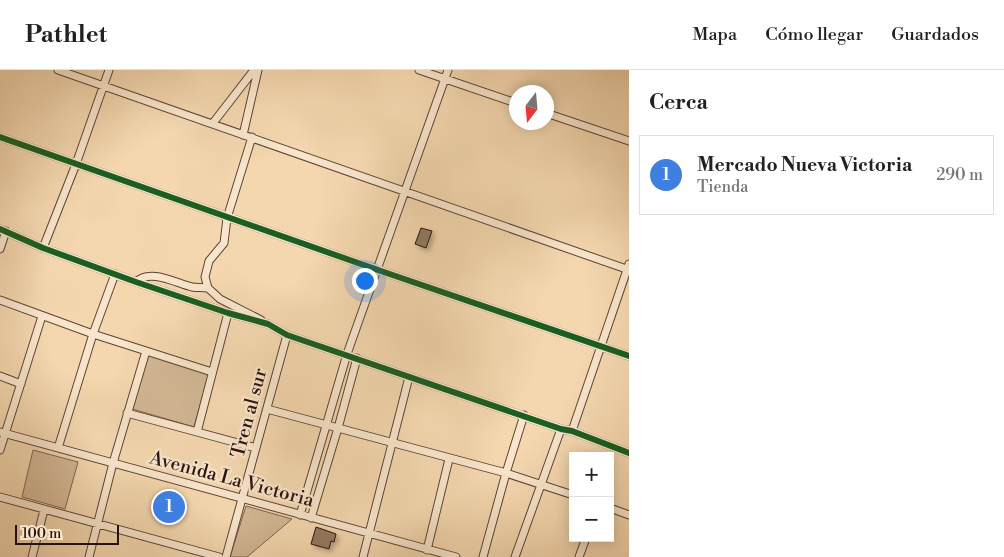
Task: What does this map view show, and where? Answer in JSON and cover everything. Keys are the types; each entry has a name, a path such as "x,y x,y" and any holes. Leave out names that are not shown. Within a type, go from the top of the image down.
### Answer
{"street":[{"path":"58,70 628,268 572,432"},
{"path":"43,248 76,164 109,70"},
{"path":"213,123 256,70"},
{"path":"244,135 256,70"},
{"path":"419,70 509,101"},
{"path":"300,515 347,354 448,70"},
{"path":"554,116 629,141"},
{"path":"0,137 227,218 629,356"},
{"path":"252,137 227,218 224,243 209,261 207,269 208,288 220,299 288,334 629,453"},
{"path":"0,249 3,230 43,248 136,282 228,313 268,324"},
{"path":"58,448 93,334 115,274"},
{"path":"136,282 144,276 152,276 193,287 208,288"},
{"path":"0,300 93,334 212,372"},
{"path":"197,432 228,313"},
{"path":"0,450 2,433 21,384 42,316"},
{"name":"Tren al sur","path":"226,557 288,334"},
{"path":"89,557 113,463 146,351"},
{"path":"311,518 357,358"},
{"path":"0,376 21,384"},
{"path":"363,557 409,377"},
{"path":"267,409 506,473 569,494"},
{"path":"127,413 256,448"},
{"path":"483,557 524,415"},
{"path":"515,557 561,429"},
{"name":"Avenida La Victoria","path":"2,433 456,557"},
{"path":"427,550 449,459"},
{"path":"0,498 220,557"},
{"path":"614,509 629,515"},
{"path":"32,557 44,510"},
{"path":"579,557 585,542"}],"shaded area":[{"path":"148,354 209,374 194,427 132,409"},
{"path":"33,450 78,462 65,509 22,497"},
{"path":"246,506 292,519 247,557 230,557"}],"building":[{"path":"421,228 432,231 426,248 415,244"},
{"path":"316,527 336,534 334,542 331,541 329,549 311,544"}],"cycle path":[{"path":"0,137 629,356"},
{"path":"0,229 43,248 136,282 228,313 268,324 287,335 561,429 572,431 629,453"}],"place":[{"name":"Mercado Nueva Victoria","path":"169,507"}]}
